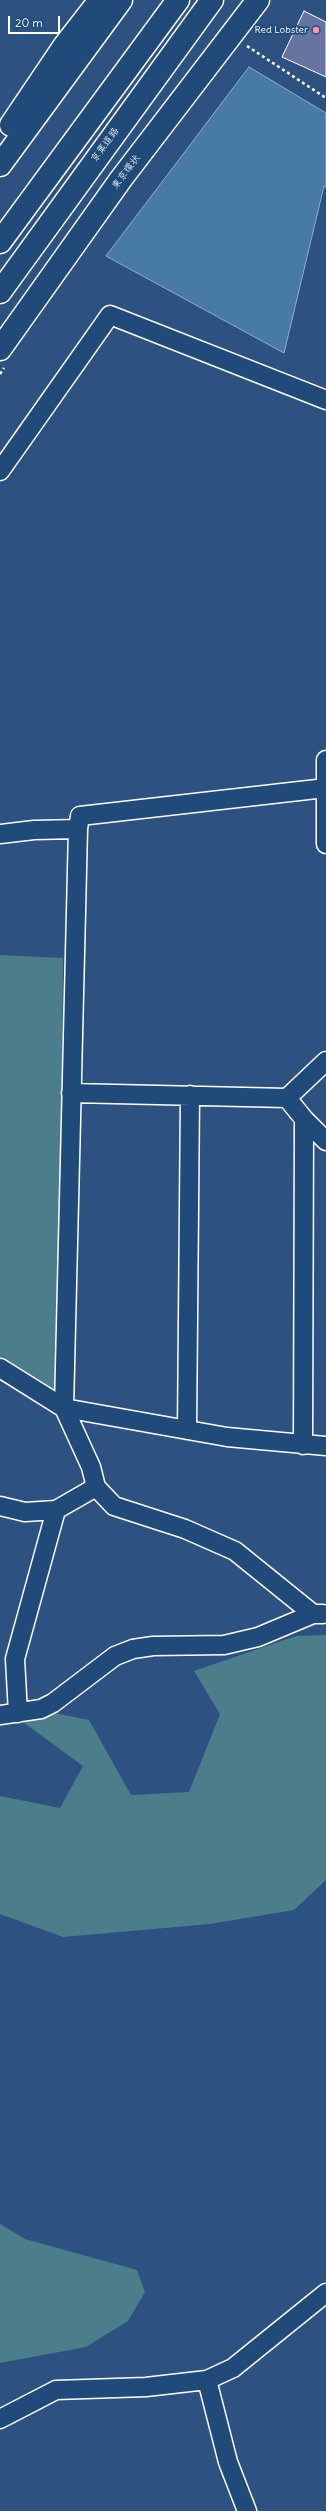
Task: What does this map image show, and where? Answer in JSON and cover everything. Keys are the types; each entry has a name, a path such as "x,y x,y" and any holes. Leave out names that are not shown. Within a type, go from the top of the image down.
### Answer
{"highway":[{"path":"0,141 65,45 100,0"},
{"path":"0,165 121,0"},
{"path":"0,242 178,0"},
{"name":"京葉道路","path":"0,292 212,0"},
{"name":"東京環状","path":"0,349 121,179 258,0"}],"street":[{"path":"0,471 110,315 326,400"},
{"path":"326,760 326,844"},
{"path":"320,1614 235,1551 185,1529 114,1506 96,1487 91,1467 64,1408 78,829 80,816 326,788"},
{"path":"0,834 34,830 78,829"},
{"path":"71,1093 287,1098 326,1061"},
{"path":"187,1430 190,1095"},
{"path":"287,1098 304,1119 326,1140"},
{"path":"303,1445 304,1119"},
{"path":"0,1368 64,1408 227,1437 326,1446"},
{"path":"0,1506 25,1512 56,1510 96,1487"},
{"path":"18,1713 15,1659 56,1510"},
{"path":"0,1715 41,1709 53,1703 115,1656 133,1649 153,1646 224,1645 258,1637 320,1614"},
{"path":"0,2419 56,2390 146,2387 207,2380 233,2368 326,2293"},
{"path":"207,2380 228,2462 247,2511"}],"path":[{"path":"242,42 326,98"}],"green space":[{"path":"0,955 63,958 59,1395 0,1361"},
{"path":"326,1635 326,1880 294,1910 210,1924 63,1937 0,1914 0,1796 60,1808 83,1766 20,1720 54,1713 89,1720 131,1795 189,1792 220,1714 194,1671 296,1636"},
{"path":"0,2224 25,2239 137,2270 145,2292 128,2321 86,2347 0,2363"}],"water":[{"path":"249,67 326,113 326,187 324,186 284,353 106,256"}],"building":[{"path":"304,11 326,22 326,77 282,57"}],"place":[{"name":"Red Lobster","path":"316,30"}]}
